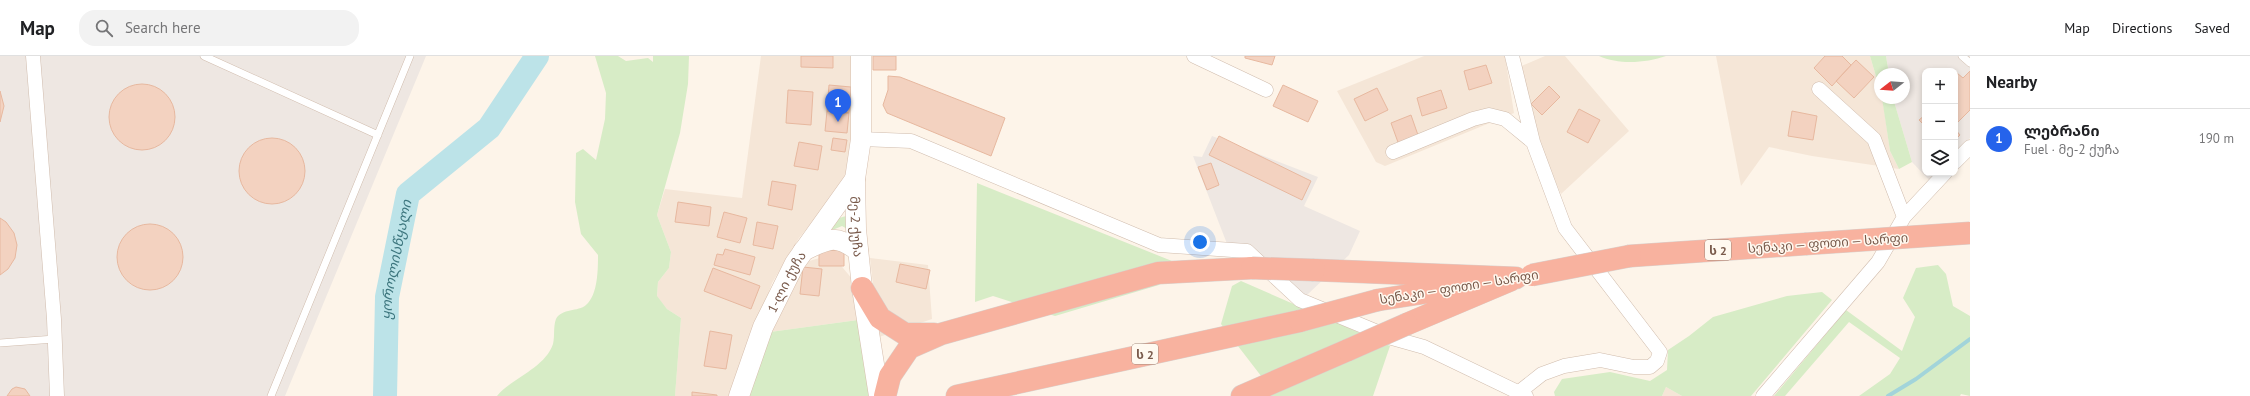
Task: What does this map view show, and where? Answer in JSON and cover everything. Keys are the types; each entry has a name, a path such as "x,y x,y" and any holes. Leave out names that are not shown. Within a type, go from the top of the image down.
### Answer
{"highway":[{"name":"სენაკი — ფოთი — სარფი","path":"957,396 1300,321 1378,300 1524,276 1630,256 1970,233"},
{"path":"885,396 890,376 909,348 941,334 1158,273 1252,268 1524,276"},
{"path":"1242,396 1407,324 1524,276"},
{"path":"862,288 880,318 905,334 941,334"}],"street":[{"path":"33,56 55,339 57,396"},
{"name":"მე-2 ქუჩა","path":"861,56 861,139 855,179 858,251 862,288 879,396"},
{"path":"1194,56 1266,90"},
{"path":"861,139 911,141 1159,245 1247,251 1300,300 1392,338 1424,347 1522,394 1542,374 1564,366 1600,360 1634,367 1650,367 1657,361 1660,352 1565,228 1533,142 1512,56"},
{"path":"1819,89 1874,139 1904,217"},
{"path":"1393,152 1473,119 1489,115 1505,120 1533,142"},
{"path":"1958,159 1970,147"},
{"path":"1764,396 1878,262 1904,217 1942,176"},
{"name":"1-ლი ქუჩა","path":"739,396 764,327 803,251 855,179"},
{"path":"803,251 835,239 845,241 858,251"}],"lane":[{"path":"204,56 378,135"},
{"path":"271,396 410,56"},
{"path":"1962,56 1970,63"},
{"path":"0,343 55,339"}],"shaded area":[{"path":"0,56 426,56 285,396 0,396"},
{"path":"761,56 853,56 853,125 847,179 799,238 772,283 732,396 675,396 681,318 667,309 657,297 658,282 669,268 671,252 657,215 665,189 742,198"},
{"path":"1424,56 1505,56 1514,113 1385,166 1376,162 1337,91"},
{"path":"1545,56 1565,56 1629,131 1561,194 1538,142 1519,67"},
{"path":"1716,56 1870,56 1874,70 1874,104 1883,104 1890,151 1899,169 1812,156 1769,147 1741,186"},
{"path":"1886,56 1970,56 1970,138 1958,150 1958,68 1922,68 1922,173 1912,162 1895,104 1910,104 1910,68 1888,68"},
{"path":"1212,136 1318,177 1304,206 1360,231 1349,255 1307,295 1236,267 1193,156 1202,157"},
{"path":"1925,176 1935,176 1930,181"},
{"path":"823,257 838,262 853,280 858,320 770,332 800,269 809,261"},
{"path":"870,258 928,265 932,319 879,337"},
{"path":"1666,387 1682,396 1662,396"}],"green space":[{"path":"595,56 618,56 626,61 648,58 653,62 653,56 689,56 688,84 680,133 657,215 671,252 669,268 658,282 657,296 667,309 681,318 675,396 497,396 543,360 553,344 556,319 562,313 583,307 590,301 593,295 597,274 598,255 581,234 575,202 576,153 583,149 596,160 605,119 606,93"},
{"path":"1599,56 1666,56 1650,60 1624,62"},
{"path":"1870,56 1886,56 1888,68 1874,68 1874,70"},
{"path":"1883,104 1895,104 1912,162 1899,169 1890,151"},
{"path":"977,183 1187,267 1159,285 1055,316 993,296 975,302"},
{"path":"846,216 849,230 842,226 830,231 836,219"},
{"path":"1938,265 1946,274 1953,306 1970,316 1970,396 1961,394 1960,396 1859,396 1890,374 1900,358 1849,322 1785,396 1774,396 1846,310 1902,351 1915,317 1903,298 1916,268"},
{"path":"1241,281 1390,346 1373,396 1266,396 1268,385 1221,324 1232,286"},
{"path":"1822,292 1832,300 1751,396 1682,396 1666,387 1662,396 1555,396 1554,392 1562,379 1610,372 1650,381 1667,370 1668,350 1713,317 1787,296"},
{"path":"858,320 869,396 747,396 770,332"}],"building":[{"path":"801,56 833,56 833,68 801,67"},
{"path":"873,56 896,56 896,70 873,70"},
{"path":"1245,56 1275,56 1272,65 1245,58"},
{"path":"1825,56 1842,56 1851,65 1832,86 1814,68"},
{"path":"1856,60 1874,77 1854,98 1836,81"},
{"path":"1486,65 1492,83 1469,90 1464,71"},
{"path":"1970,71 1970,110 1958,122 1958,74 1963,78"},
{"path":"888,76 900,77 1005,118 991,156 887,113 883,105 888,90"},
{"path":"142,84 154,87 165,94 172,105 175,117 172,129 165,140 154,147 142,150 130,147 119,140 112,129 109,117 112,105 119,94 130,87"},
{"path":"829,85 851,87 849,113 827,111"},
{"path":"1283,85 1318,101 1308,122 1273,106"},
{"path":"1549,86 1560,97 1542,115 1531,104"},
{"path":"1377,88 1388,110 1365,121 1354,99"},
{"path":"788,90 813,92 811,125 786,123"},
{"path":"1441,90 1447,108 1422,116 1417,98"},
{"path":"0,91 4,106 0,122"},
{"path":"1579,109 1600,120 1588,143 1567,132"},
{"path":"827,111 849,113 847,133 825,131"},
{"path":"1792,111 1817,116 1813,140 1788,136"},
{"path":"1411,115 1419,138 1399,145 1391,123"},
{"path":"1219,136 1311,181 1302,200 1209,155"},
{"path":"272,138 284,141 295,148 302,159 305,171 302,183 295,194 284,201 272,204 260,201 249,194 242,183 239,171 242,159 249,148 260,141"},
{"path":"833,138 847,140 845,152 831,150"},
{"path":"799,142 822,146 818,170 794,166"},
{"path":"1211,163 1219,185 1207,190 1198,167"},
{"path":"772,181 796,185 792,210 768,205"},
{"path":"678,202 711,207 709,226 675,222"},
{"path":"724,212 747,218 740,243 717,237"},
{"path":"0,218 6,222 14,233 17,245 15,258 8,269 0,275"},
{"path":"757,222 778,226 773,249 753,245"},
{"path":"150,224 162,227 173,234 180,245 183,257 180,269 173,280 162,287 150,290 138,287 127,280 120,269 117,257 120,245 127,234 138,227"},
{"path":"725,249 755,257 750,275 714,265 717,254 723,255"},
{"path":"844,250 844,266 819,266 819,251"},
{"path":"900,264 930,270 926,289 896,282"},
{"path":"803,267 822,269 819,296 800,294"},
{"path":"713,268 760,286 751,309 704,291"},
{"path":"710,331 732,335 726,369 704,366"},
{"path":"16,387 25,389 30,396 7,396 12,389"},
{"path":"692,392 717,395 717,396 692,396"}],"waterway":[{"name":"ყოროლისწყალი","path":"385,396 387,297 408,194 489,128 537,56"},
{"path":"1888,396 1916,379 1970,339"}],"place":[{"name":"ლებრანი","path":"838,122"}]}
